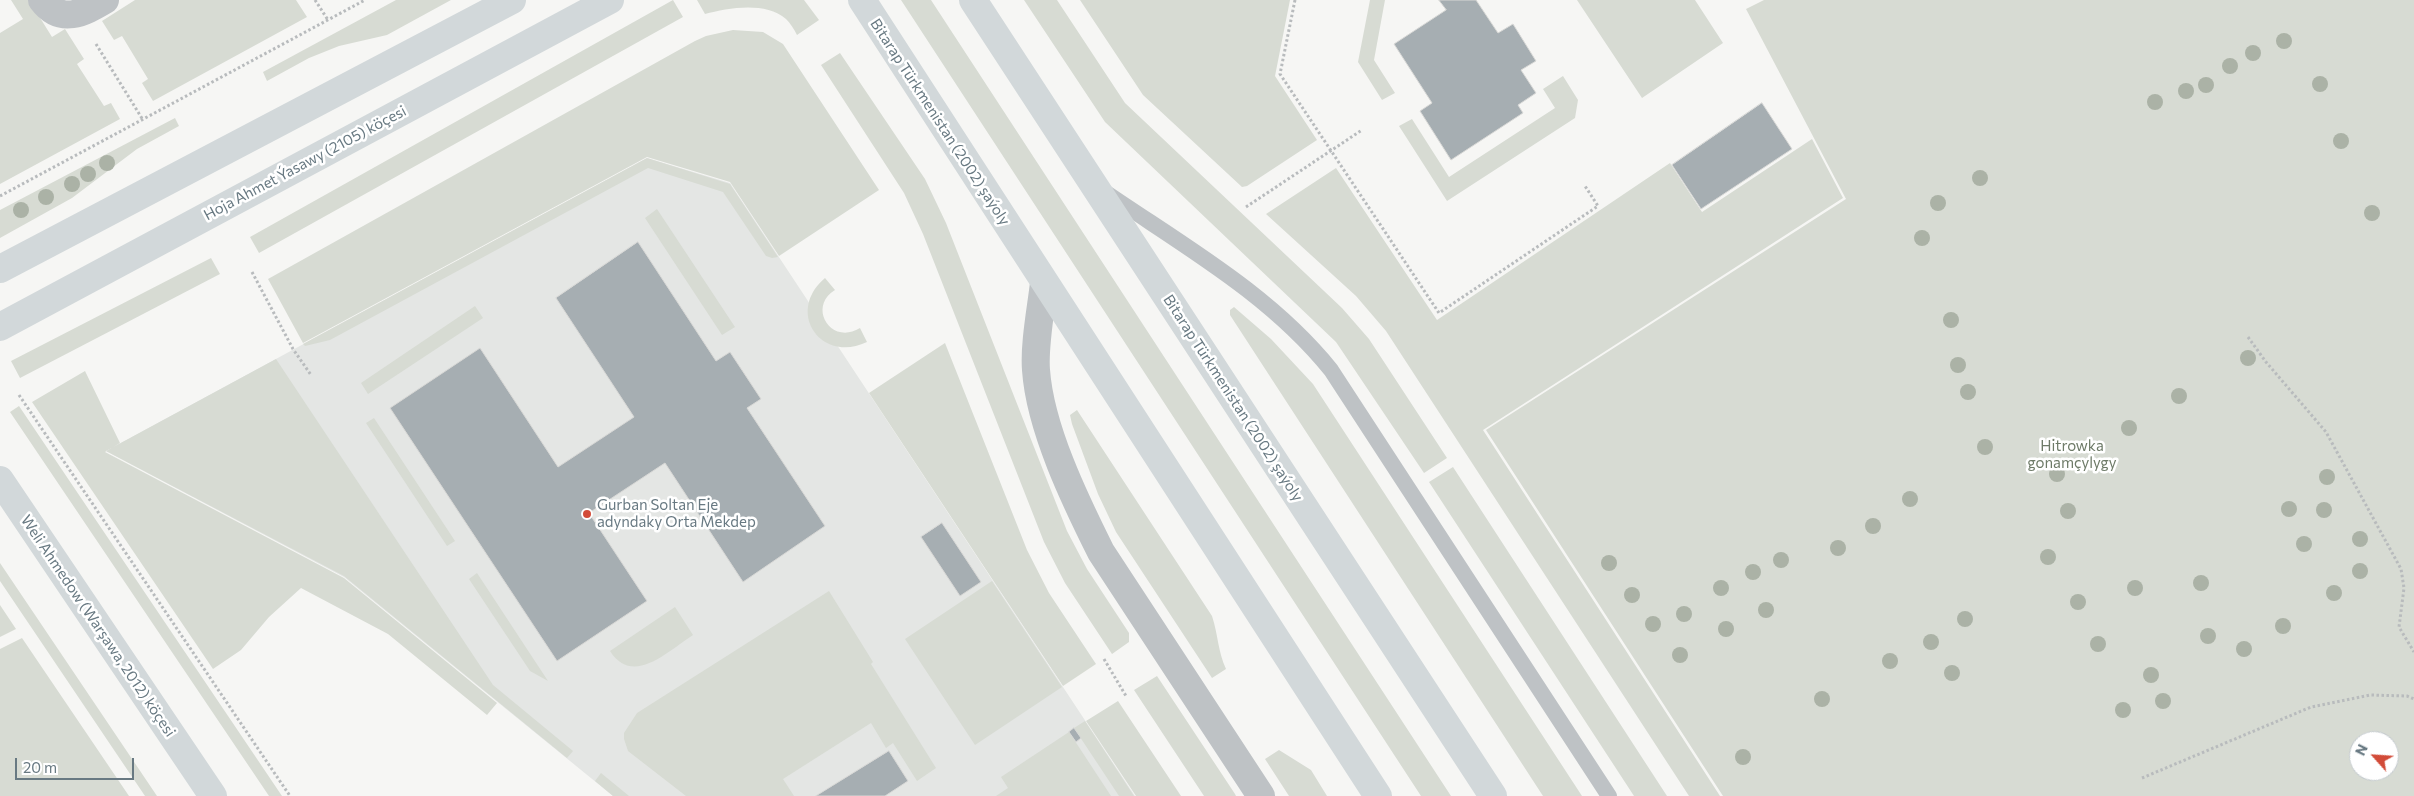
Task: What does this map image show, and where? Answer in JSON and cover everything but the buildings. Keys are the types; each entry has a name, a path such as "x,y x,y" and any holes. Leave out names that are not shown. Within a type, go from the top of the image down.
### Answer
{"main road":[{"path":"0,269 512,0"},
{"name":"Hoja Ahmet Ýasawy (2105) köçesi","path":"0,327 610,0"},
{"name":"Bitarap Türkmenistan (2002) şaýoly","path":"862,0 1378,796"},
{"name":"Bitarap Türkmenistan (2002) şaýoly","path":"973,0 1493,796"},
{"name":"Weli Ahmedow (Warşawa, 2012) köçesi","path":"0,480 213,796"}],"street":[{"path":"42,0 48,7 65,14 94,6"},
{"path":"1044,283 1036,369 1046,422 1084,518 1101,552 1260,796"}],"lane":[{"path":"1094,184 1249,289 1318,354 1609,796"}],"path":[{"path":"315,0 328,20"},
{"path":"0,196 365,0"},
{"path":"1295,0 1280,74 1439,312 1598,206 1585,186"},
{"path":"94,6 87,30 143,120"},
{"path":"1246,207 1362,130"},
{"path":"252,272 293,349 311,375"},
{"path":"2248,337 2266,362 2326,432 2401,569 2404,588 2399,627 2414,652"},
{"path":"19,395 290,796"},
{"path":"1104,659 1126,696"},
{"path":"2142,778 2310,707 2370,695 2407,696 2414,699"}],"shaded area":[{"name":"Gurban Soltan Eje adyndaky Orta Mekdep","path":"647,158 730,183 1135,796 613,796 344,577 106,451"}],"green space":[{"path":"11,0 29,0 52,37 65,29 84,59 77,64 104,106 111,103 120,119 0,184 0,33 23,19"},
{"path":"135,0 296,0 307,17 153,101 142,83 148,79 122,36 114,40 102,21"},
{"path":"396,0 451,0 387,35 339,46 309,58 267,81 263,72"},
{"path":"673,0 683,17 259,253 250,237"},
{"path":"697,0 804,0 819,20 797,35 786,19 777,13 757,8 735,8 705,14"},
{"path":"901,0 931,0 1451,796 1421,796"},
{"path":"1024,0 1057,0 1125,103 1342,308 1369,339 1447,458 1424,473 1336,342 1105,122"},
{"path":"1080,0 1290,0 1275,76 1317,140 1247,186 1242,187 1143,95"},
{"path":"1370,0 1385,0 1374,60 1395,93 1382,100 1358,62"},
{"path":"1577,0 1695,0 1723,43 1642,98"},
{"name":"Hitrowka gonamçylygy","path":"1764,0 2414,0 2414,796 1723,796 1486,430 1846,199 1746,9"},
{"path":"733,30 763,32 783,44 879,190 779,256 730,182 647,157 303,343 268,279 695,41 706,36"},
{"path":"840,53 925,179 946,223 1067,531 1087,569 1129,633 1129,642 1112,654 1065,583 1044,542 923,234 904,193 821,65"},
{"path":"1563,76 1578,100 1575,118 1447,201 1399,126 1412,119 1449,177 1555,108 1543,89"},
{"path":"175,118 179,126 137,149 72,198 0,238 0,210"},
{"path":"1812,139 1843,198 1483,430 1720,796 1689,796 1386,331 1356,296 1266,214 1336,168 1437,320 1670,163 1702,212"},
{"path":"647,158 730,184 778,257 766,256 723,192 648,168 330,340 305,346 303,344"},
{"path":"657,209 735,327 722,335 645,218"},
{"path":"211,258 220,274 20,378 11,361"},
{"path":"825,278 835,290 827,297 823,306 826,322 840,332 849,332 860,328 867,342 850,347 835,346 823,340 814,331 809,319 808,305 813,291"},
{"path":"475,306 483,318 368,394 361,383"},
{"path":"1234,307 1271,339 1313,384 1582,796 1543,796 1230,315 1230,310"},
{"path":"945,343 1027,550 1049,593 1096,664 1063,686 869,393"},
{"path":"276,359 493,685 573,751 567,758 344,576 106,451"},
{"path":"85,371 120,443 105,452 344,578 497,703 487,715 388,634 301,588 269,617 241,650 213,669 32,402"},
{"path":"19,406 282,796 269,796 10,412"},
{"path":"1077,410 1212,616 1221,656 1226,669 1212,678 1116,532 1098,494 1072,424 1070,415"},
{"path":"374,418 455,541 447,546 366,423"},
{"path":"1453,467 1667,796 1634,796 1429,482"},
{"path":"0,563 157,796 145,796 0,581"},
{"path":"477,573 548,681 530,671 469,579"},
{"path":"992,581 1062,687 975,745 905,639"},
{"path":"829,591 873,662 871,664 936,768 917,781 893,743 886,748 871,723 783,779 794,796 686,796 628,751 624,733 637,713"},
{"path":"0,605 16,629 0,637"},
{"path":"675,607 693,635 662,657 640,666 629,666 619,661 610,651"},
{"path":"22,638 129,796 0,796 0,649"},
{"path":"1157,676 1236,796 1204,796 1134,690"},
{"path":"1118,701 1181,796 1136,796 1086,721"},
{"path":"1085,721 1134,796 1119,796 1074,728"},
{"path":"1069,732 1111,796 996,796 1008,788 1001,777"},
{"path":"1279,750 1311,770 1327,796 1289,796 1265,759"},
{"path":"601,773 629,796 613,796 595,781"}],"place":[{"name":"Gurban Soltan Eje adyndaky Orta Mekdep","path":"587,514"}]}
